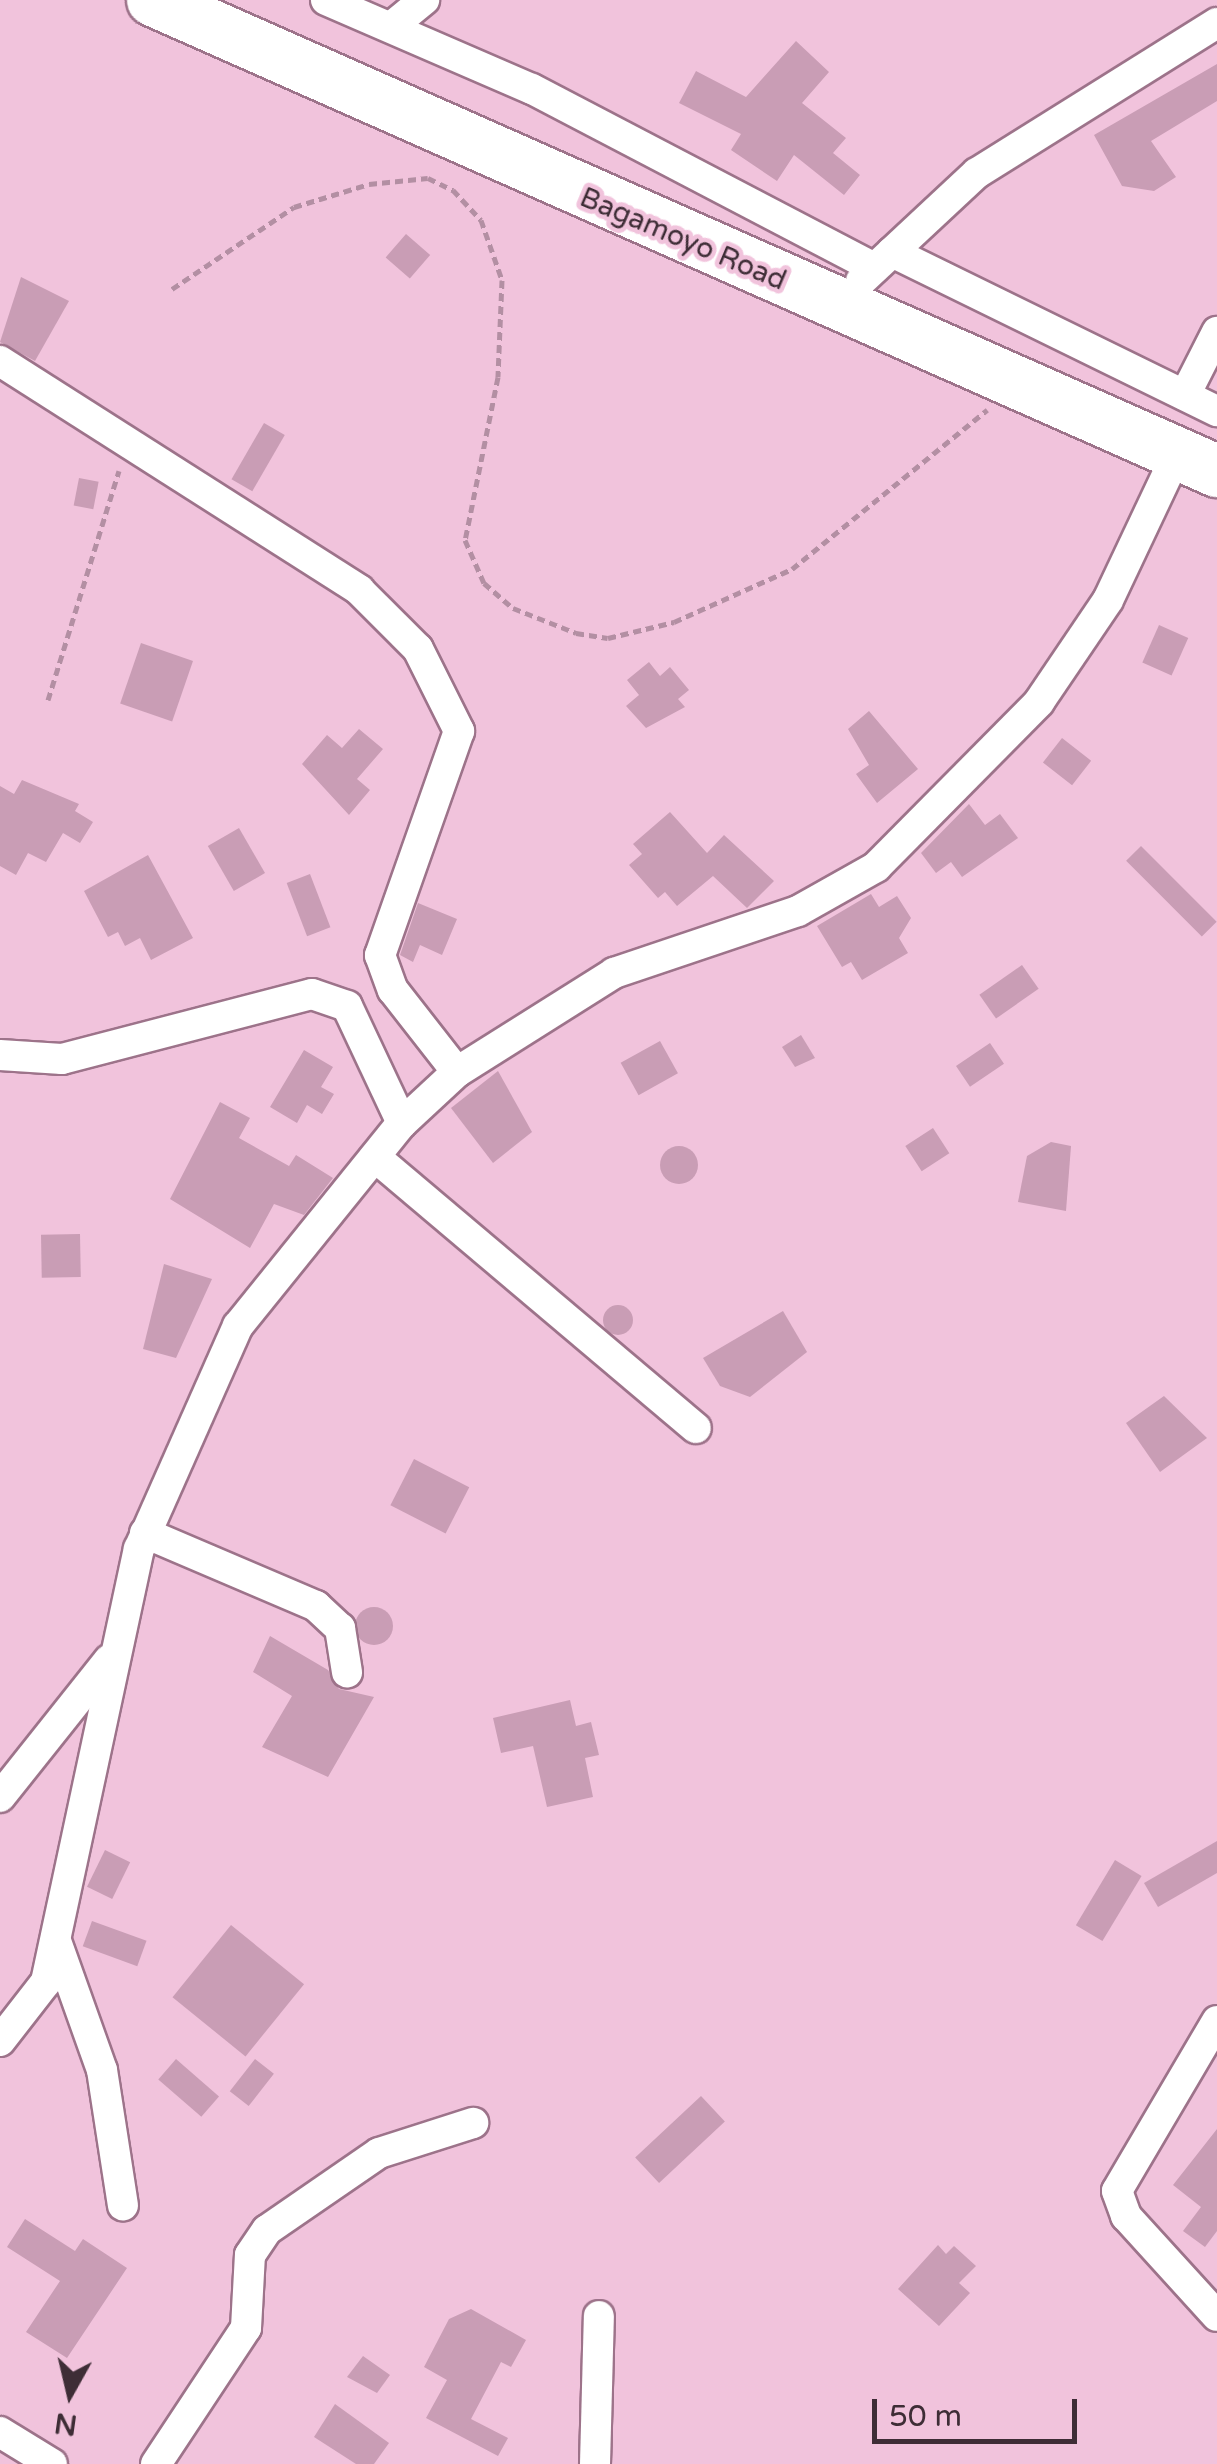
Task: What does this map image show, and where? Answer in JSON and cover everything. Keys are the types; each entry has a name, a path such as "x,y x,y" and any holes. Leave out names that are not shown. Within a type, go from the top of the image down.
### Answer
{"highway":[{"name":"Bagamoyo Road","path":"153,0 1197,462"}],"street":[{"path":"326,0 1217,411"},
{"path":"391,27 424,0"},
{"path":"836,304 978,173 1217,23"},
{"path":"1185,395 1217,332"},
{"path":"0,361 130,440 359,590 418,649 459,731 455,764 380,955 392,990 458,1072"},
{"path":"0,2042 46,1982 110,1658 145,1533 238,1326 402,1123 458,1072 614,973 798,910 876,867 1039,702 1197,462"},
{"path":"0,1055 62,1058 312,994 346,1006 402,1123"},
{"path":"375,1157 696,1428"},
{"path":"145,1533 316,1606 340,1628 347,1672"},
{"path":"0,1797 110,1658"},
{"path":"56,1941 102,2070 123,2206"},
{"path":"1217,2021 1116,2192 1126,2216 1217,2316"},
{"path":"156,2464 246,2328 250,2255 267,2230 379,2153 473,2124"},
{"path":"595,2464 599,2316"},
{"path":"0,2432 52,2464"}],"path":[{"path":"172,289 294,206 369,184 428,178 454,190 481,220 502,280 498,378 468,491 472,564 513,608 608,638 674,622 792,569 902,488 1016,382"},
{"path":"48,700 130,440"}],"building":[{"path":"796,41 829,72 802,103 846,138 833,153 860,175 844,195 794,155 777,181 731,150 741,134 679,103 696,71 746,97"},
{"path":"1217,64 1217,101 1151,141 1176,177 1154,191 1122,186 1094,135"},
{"path":"406,234 430,255 410,278 386,257"},
{"path":"21,277 69,301 35,361 0,342"},
{"path":"264,423 285,435 252,491 232,479"},
{"path":"79,478 99,482 93,509 74,505"},
{"path":"1159,625 1188,638 1172,675 1142,662"},
{"path":"141,643 193,661 172,721 120,704"},
{"path":"649,662 660,676 670,667 689,690 678,699 685,707 646,728 626,706 639,695 627,680"},
{"path":"869,711 918,769 877,803 856,774 869,765 848,729"},
{"path":"359,729 383,749 357,779 370,790 349,815 302,764 327,735 342,748"},
{"path":"1062,738 1091,761 1072,785 1043,762"},
{"path":"22,780 79,804 75,811 93,822 80,843 63,833 46,862 28,853 16,875 0,866 0,786 14,794"},
{"path":"969,804 985,825 1000,814 1018,838 962,877 951,862 936,873 921,853"},
{"path":"670,812 707,853 724,835 774,881 747,908 713,876 677,906 665,892 658,898 629,865 642,854 633,844"},
{"path":"239,828 265,873 234,891 208,846"},
{"path":"1141,846 1217,922 1202,937 1126,861"},
{"path":"148,855 193,938 151,960 140,938 125,946 118,932 108,937 84,891"},
{"path":"310,874 330,927 307,936 287,883"},
{"path":"871,894 879,907 897,896 911,918 899,938 908,953 862,980 851,962 842,967 817,926"},
{"path":"418,903 457,919 442,955 420,945 413,962 400,955"},
{"path":"1022,965 1039,989 996,1019 979,995"},
{"path":"801,1035 815,1058 795,1067 782,1047"},
{"path":"660,1041 678,1073 639,1095 621,1063"},
{"path":"990,1043 1004,1064 970,1087 956,1066"},
{"path":"304,1050 333,1067 321,1087 334,1094 322,1114 307,1105 297,1123 270,1107"},
{"path":"498,1071 532,1132 493,1163 451,1108"},
{"path":"220,1102 250,1118 239,1138 289,1166 296,1155 333,1178 304,1215 274,1204 250,1248 170,1199"},
{"path":"933,1128 949,1153 922,1171 905,1146"},
{"path":"1051,1142 1071,1146 1066,1211 1018,1202 1027,1156"},
{"path":"679,1146 692,1152 698,1165 692,1178 679,1184 666,1178 660,1165 666,1152"},
{"path":"80,1234 81,1277 42,1278 41,1235"},
{"path":"164,1264 212,1279 176,1358 143,1349"},
{"path":"618,1305 629,1309 633,1320 629,1331 618,1335 607,1331 603,1320 607,1309"},
{"path":"783,1311 807,1352 750,1397 720,1386 703,1358"},
{"path":"1164,1396 1207,1438 1160,1472 1126,1423"},
{"path":"414,1459 469,1487 446,1533 390,1505"},
{"path":"374,1607 387,1613 393,1626 387,1639 374,1645 361,1639 355,1626 361,1613"},
{"path":"270,1636 328,1670 339,1689 374,1697 328,1777 262,1747 292,1696 253,1672"},
{"path":"570,1700 576,1726 591,1722 599,1755 585,1758 593,1797 547,1807 533,1746 501,1753 493,1718"},
{"path":"1217,1841 1217,1873 1158,1907 1144,1883"},
{"path":"105,1850 130,1862 112,1899 87,1887"},
{"path":"1115,1860 1142,1876 1102,1941 1076,1925"},
{"path":"92,1921 147,1941 137,1966 83,1946"},
{"path":"231,1925 304,1984 246,2056 172,1997"},
{"path":"176,2059 219,2096 201,2117 158,2079"},
{"path":"255,2059 274,2074 249,2106 230,2091"},
{"path":"701,2096 725,2122 659,2183 635,2157"},
{"path":"1217,2129 1217,2231 1205,2247 1183,2231 1201,2207 1173,2185"},
{"path":"25,2219 75,2251 83,2239 127,2268 67,2358 26,2332 60,2281 7,2247"},
{"path":"938,2245 946,2254 954,2246 976,2266 959,2283 970,2293 939,2326 898,2289"},
{"path":"471,2309 526,2340 511,2367 501,2362 471,2419 508,2438 498,2456 426,2418 447,2380 424,2367 449,2319"},
{"path":"363,2356 390,2375 377,2393 347,2377"},
{"path":"335,2404 389,2443 374,2464 356,2464 314,2437"}]}
